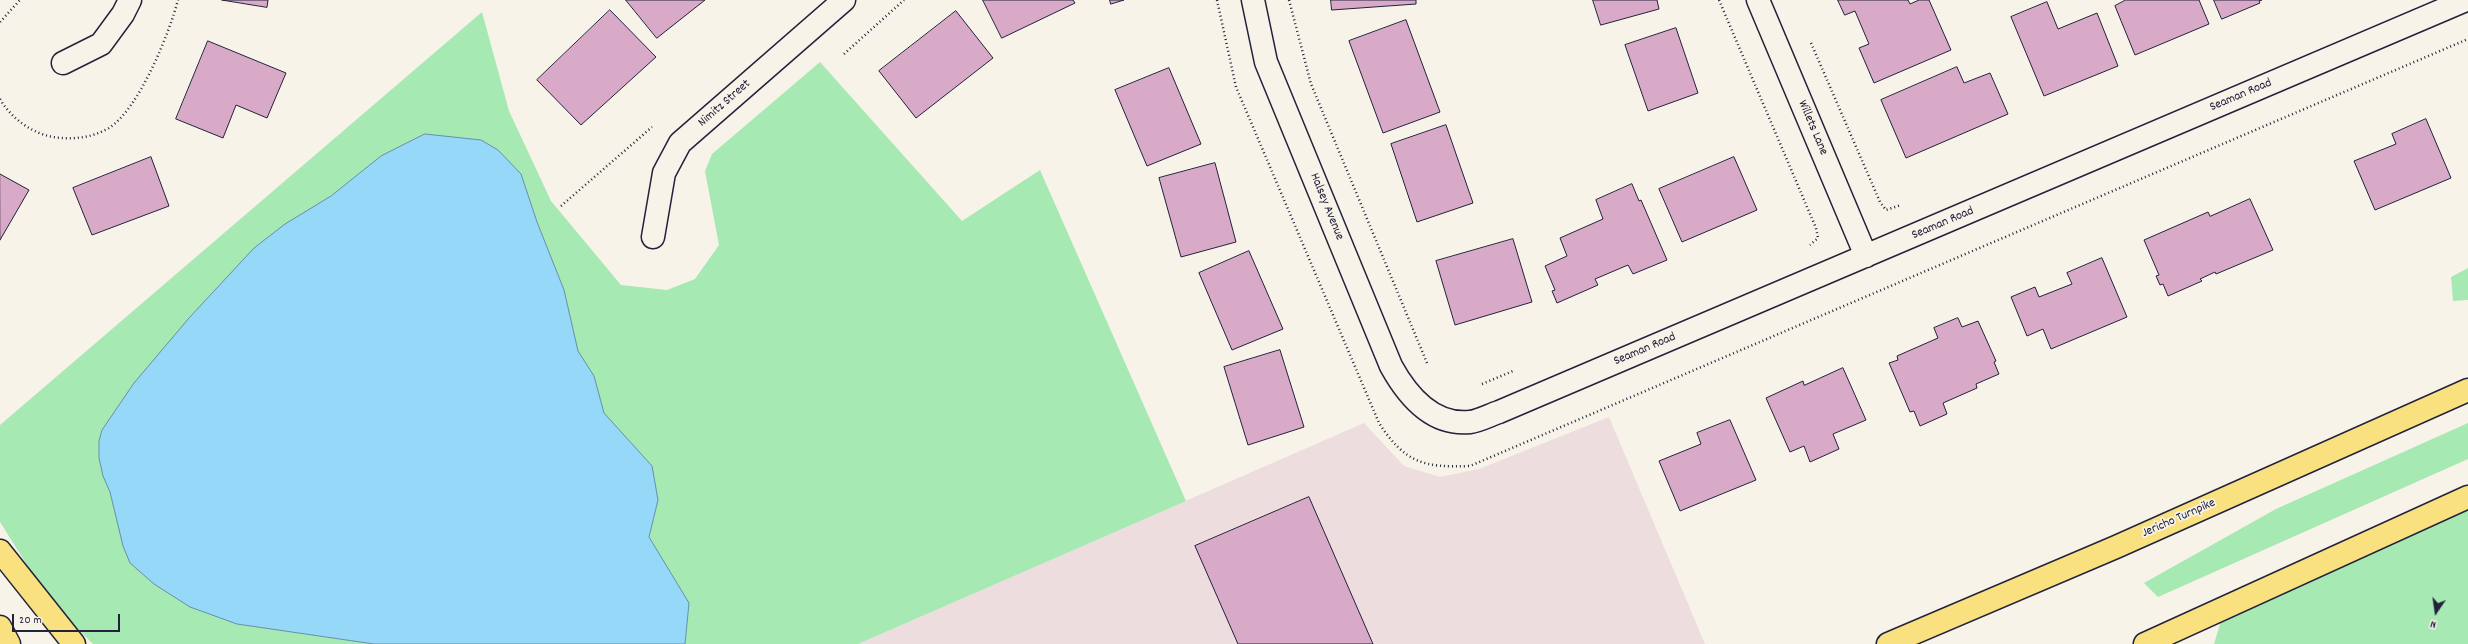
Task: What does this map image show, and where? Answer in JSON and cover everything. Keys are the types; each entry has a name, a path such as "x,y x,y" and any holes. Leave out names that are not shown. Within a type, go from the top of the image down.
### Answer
{"main road":[{"name":"Jericho Turnpike","path":"1888,644 2116,548 2468,390"},
{"path":"2145,644 2468,497"},
{"path":"0,552 74,644"},
{"path":"0,627 9,644"}],"street":[{"path":"63,62 101,44 123,14 130,0"},
{"name":"Nimitz Street","path":"653,237 664,173 680,143 844,0"},
{"name":"Halsey Avenue","path":"1252,0 1266,62 1388,359 1403,387 1420,403"},
{"name":"Willets Lane","path":"1758,0 1866,256"},
{"name":"Seaman Road","path":"1420,403 1428,412 1445,419 1470,422 1499,412 2466,0"}],"path":[{"path":"0,22 20,0"},
{"path":"0,99 17,120 33,130 48,136 68,140 90,136 110,128 123,115 138,93 170,28 178,0"},
{"path":"844,54 904,0"},
{"path":"1217,0 1236,87 1379,423 1392,443 1410,457 1439,467 1470,466 2468,39"},
{"path":"1289,0 1311,84 1430,371"},
{"path":"1719,0 1816,228 1818,238 1809,246"},
{"path":"1809,36 1880,202"},
{"path":"1474,387 1518,368"}],"shaded area":[{"path":"1609,417 1705,644 858,644 1364,423 1404,466 1440,477 1479,469"}],"green space":[{"path":"482,12 509,111 551,201 621,285 667,290 695,279 719,245 705,171 712,154 820,62 962,221 1040,170 1186,501 858,644 93,644 49,600 0,522 0,425"},
{"path":"2468,268 2468,300 2453,301 2451,277"},
{"path":"2468,423 2468,459 2158,597 2144,583 2276,509"},
{"path":"2468,497 2468,644 2214,644 2225,607"}],"water":[{"path":"425,134 481,140 498,150 521,174 537,222 564,290 578,351 594,376 604,413 652,466 658,500 649,537 689,603 685,644 374,644 237,624 190,607 154,584 130,563 123,546 110,492 103,476 99,458 99,441 102,430 134,383 189,318 254,248 285,224 331,196 381,156"}],"building":[{"path":"222,0 268,0 267,7"},
{"path":"626,0 705,0 657,38"},
{"path":"983,0 1073,0 1075,3 1002,38"},
{"path":"1110,0 1124,0 1111,4"},
{"path":"1331,0 1416,0 1416,4 1332,10"},
{"path":"1593,0 1657,0 1659,9 1601,25"},
{"path":"1838,0 1908,0 1910,4 1919,0 1929,0 1951,50 1874,83 1859,48 1869,44 1855,11 1845,15"},
{"path":"2126,0 2199,0 2209,24 2135,55 2115,6"},
{"path":"2214,0 2262,0 2259,1 2260,3 2222,19"},
{"path":"2047,2 2058,29 2097,13 2118,66 2044,96 2011,17"},
{"path":"610,10 656,57 581,125 537,80"},
{"path":"956,11 993,58 916,118 879,71"},
{"path":"1406,20 1440,112 1383,133 1349,41"},
{"path":"1676,28 1698,93 1648,111 1625,45"},
{"path":"208,41 286,73 267,118 236,105 223,138 176,119"},
{"path":"1957,67 1964,83 1990,73 2008,114 1906,158 1881,100"},
{"path":"1169,68 1201,144 1147,166 1115,90"},
{"path":"2426,119 2451,178 2375,210 2354,161 2396,144 2392,134"},
{"path":"1446,125 1473,203 1417,222 1391,144"},
{"path":"151,157 169,206 92,235 73,188"},
{"path":"1734,157 1757,210 1682,242 1659,189"},
{"path":"1215,163 1236,242 1181,257 1159,178"},
{"path":"0,174 29,190 0,240"},
{"path":"1632,184 1639,201 1641,200 1667,260 1633,274 1628,265 1595,279 1598,285 1557,303 1552,291 1555,290 1545,266 1567,256 1560,238 1603,219 1596,200"},
{"path":"2250,199 2273,250 2216,274 2215,272 2200,279 2202,281 2168,296 2163,284 2160,285 2156,276 2159,275 2144,240 2208,212 2210,216"},
{"path":"1513,239 1532,302 1455,325 1436,261"},
{"path":"1249,251 1283,329 1232,350 1199,273"},
{"path":"2102,258 2127,317 2051,349 2043,329 2027,336 2011,297 2035,287 2039,297 2072,284 2067,273"},
{"path":"1958,318 1962,327 1978,321 1996,361 1994,362 1999,374 1976,384 1977,388 1943,403 1947,414 1920,426 1914,411 1910,412 1889,363 1898,360 1897,356 1938,338 1934,328"},
{"path":"1280,350 1304,427 1248,445 1224,367"},
{"path":"1843,368 1866,420 1833,434 1839,449 1810,462 1804,446 1790,452 1766,398 1803,381 1804,385"},
{"path":"1730,420 1756,480 1680,511 1659,461 1701,444 1697,433"},
{"path":"1309,497 1373,644 1238,644 1195,546"}]}
